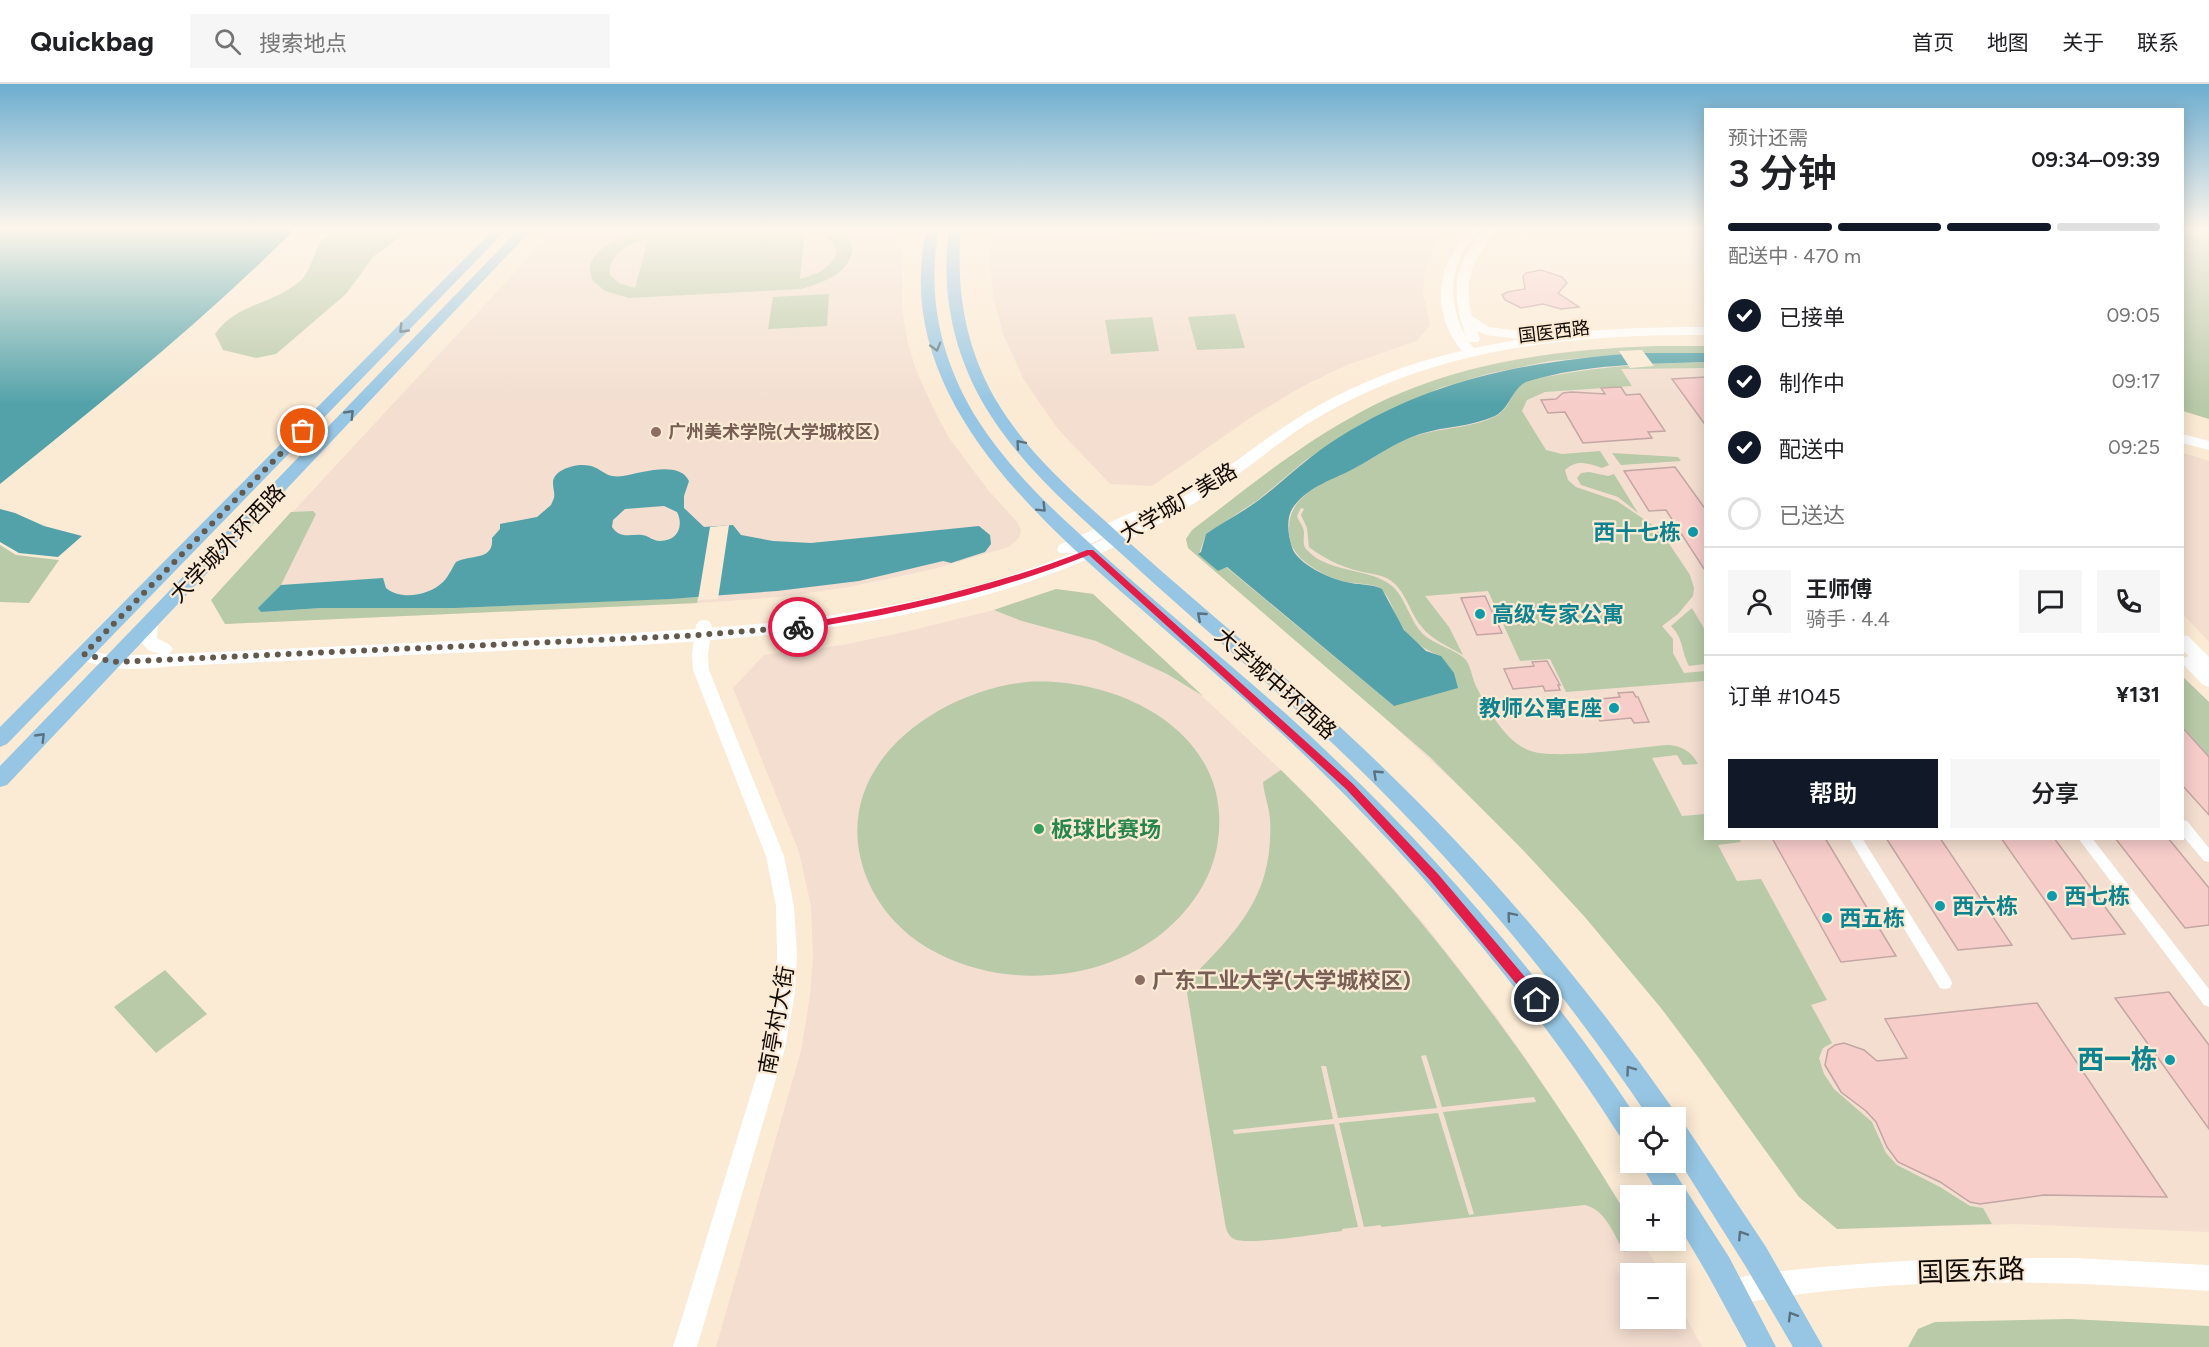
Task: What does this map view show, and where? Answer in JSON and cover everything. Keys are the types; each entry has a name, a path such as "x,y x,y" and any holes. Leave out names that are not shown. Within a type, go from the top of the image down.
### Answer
{"main road":[{"name":"大学城外环西路","path":"0,739 445,286"},
{"name":"大学城外环西路","path":"0,779 472,286"},
{"name":"大学城中环西路","path":"926,286 934,340 945,373 966,413 998,460 1045,511 1334,771 1399,838 1551,1017 1620,1112"},
{"name":"大学城中环西路","path":"952,286 968,356 977,379 998,415 1022,448 1110,535 1309,710 1404,800 1499,902 1539,950 1656,1107"},
{"path":"1449,286 1449,305 1473,348"},
{"path":"1461,286 1460,295 1473,348"},
{"path":"1465,317 1486,331 1521,335"},
{"name":"国医西路","path":"1473,348 1521,335 1616,326 1704,326"},
{"name":"国医西路","path":"1473,348 1584,334 1704,332"},
{"name":"大学城广美路","path":"84,654 161,655 807,626 921,605 1003,584 1085,547 1206,489 1303,420 1339,400 1391,376 1473,348"},
{"path":"2184,432 2209,440"},
{"path":"2184,439 2209,446"},
{"path":"93,684 118,670 161,655 148,640 150,623"},
{"path":"59,679 72,671 86,668 95,671 96,679 93,684"},
{"path":"1686,1150 1773,1285 1809,1347"},
{"path":"1686,1215 1733,1292 1762,1347"},
{"name":"国医东路","path":"1733,1292 1773,1285 1898,1274 2010,1269 2080,1270 2209,1278"}],"street":[{"name":"南亭村大街","path":"685,1347 775,1048 783,1002 787,955 785,906 775,856 701,670 703,630"},
{"path":"2184,642 2209,666"},
{"path":"2184,657 2209,681"},
{"path":"2184,827 2209,857"},
{"path":"1856,840 1945,983"},
{"path":"2086,840 2209,1000"}],"shaded area":[{"name":"广州美术学院(大学城校区)","path":"502,286 902,286 902,310 908,344 916,370 935,412 949,438 1021,530 1019,538 1009,547 933,569 849,587 779,597 699,603 225,624 211,600"},
{"path":"992,286 1424,286 1423,294 1430,325 1417,341 1347,365 1303,386 1256,414 1152,486 1110,484 1058,429 1024,380 1003,334"},
{"path":"1655,346 1704,346 1704,840 2184,840 2184,678 2209,702 2209,1232 2016,1224 1837,1229 1799,1197 1661,1008 1584,916 1491,816 1373,707 1188,548 1186,539 1192,530 1324,433 1388,398 1443,378 1499,362 1571,351"},
{"path":"2184,453 2209,461 2209,642 2184,615"},
{"name":"广东工业大学(大学城校区)","path":"1056,589 1093,594 1301,789 1374,866 1426,926 1495,1015 1533,1069 1620,1206 1620,1251 1648,1251 1655,1263 1620,1263 1620,1329 1686,1329 1686,1317 1702,1347 716,1347 801,1051 810,996 813,957 811,906 799,852 733,688 764,655 843,645 994,610"}],"green space":[{"path":"293,286 352,286 346,294 276,354 256,358 223,350 215,334 224,324 244,310"},
{"path":"599,286 635,288 636,286 810,286 801,289 629,298 605,291"},
{"path":"2184,286 2209,286 2209,419 2184,411"},
{"path":"829,294 827,326 768,329 773,297"},
{"path":"1235,314 1245,348 1197,350 1188,317"},
{"path":"1152,317 1159,351 1111,354 1105,320"},
{"path":"1704,346 1704,353 1636,353 1550,361 1487,374 1440,388 1366,422 1306,460 1258,500 1206,534 1199,554 1218,571 1226,567 1394,706 1441,656 1412,639 1380,589 1373,585 1333,578 1315,569 1297,555 1289,535 1290,517 1302,498 1310,491 1403,441 1431,432 1478,423 1496,416 1505,409 1517,388 1525,381 1612,367 1704,362 1704,368 1621,369 1632,386 1545,392 1527,400 1522,411 1546,450 1562,454 1600,451 1609,465 1602,468 1578,463 1565,470 1568,480 1576,487 1617,501 1660,530 1690,575 1694,588 1693,596 1678,614 1662,626 1673,639 1673,653 1684,673 1704,671 1704,681 1566,692 1550,659 1520,661 1488,591 1425,596 1449,627 1463,655 1425,631 1404,595 1390,580 1383,576 1339,565 1309,547 1307,528 1301,515 1304,509 1301,508 1297,516 1304,531 1304,546 1316,558 1328,564 1377,578 1396,590 1422,633 1465,659 1479,693 1490,712 1511,739 1528,750 1540,753 1576,754 1668,745 1682,748 1689,753 1698,764 1683,765 1677,755 1652,758 1682,816 1704,814 1704,840 1740,840 1741,842 1718,845 1737,881 1761,879 1827,1000 1811,1005 1832,1043 1823,1048 1819,1058 1824,1074 1834,1089 1872,1122 1886,1153 1897,1165 1940,1187 1970,1206 1983,1208 1992,1224 1837,1229 1799,1197 1661,1008 1584,916 1524,851 1430,757 1188,548 1186,539 1192,530 1270,470 1331,429 1387,399 1461,372 1499,363 1576,351"},
{"path":"1612,453 1678,457 1681,461 1621,465"},
{"path":"1589,472 1608,476 1614,474 1638,513 1618,497 1581,485 1577,478 1581,473"},
{"path":"313,511 316,514 281,585 259,608 261,612 321,608 456,608 698,597 697,603 225,624 211,600 291,512"},
{"path":"0,545 16,555 59,560 29,603 0,602"},
{"path":"1056,589 1093,594 1203,696 1167,674 1096,641 1022,621 994,610"},
{"path":"1692,608 1704,628 1704,664 1689,666 1680,640 1671,626"},
{"path":"2184,678 2209,702 2209,757 2184,728"},
{"name":"板球比赛场","path":"1026,682 1061,683 1096,689 1131,701 1162,718 1188,741 1207,768 1218,802 1218,840 1211,869 1188,907 1168,929 1132,953 1105,964 1063,974 1035,976 979,969 952,960 916,940 895,922 878,900 866,876 858,838 861,803 874,771 896,743 924,720 956,702 990,689"},
{"path":"1281,770 1379,873 1468,982 1551,1096 1620,1204 1620,1244 1599,1212 1585,1205 1364,1227 1339,1123 1438,1113 1469,1215 1474,1214 1443,1112 1536,1102 1534,1097 1442,1107 1426,1055 1421,1056 1437,1108 1338,1118 1326,1066 1321,1066 1333,1119 1233,1130 1234,1134 1334,1124 1358,1227 1269,1240 1242,1241 1230,1236 1225,1223 1187,993 1191,978 1238,926 1259,889 1266,869 1270,845 1270,819 1263,782"},
{"path":"165,970 207,1014 156,1053 114,1007"},
{"path":"2070,1319 2209,1326 2209,1347 1908,1347 1918,1329 1935,1322"}],"water":[{"path":"0,286 236,286 115,391 0,484"},
{"path":"1636,353 1704,353 1704,362 1594,368 1529,381 1519,387 1500,413 1495,416 1477,422 1429,431 1403,441 1307,493 1291,511 1288,521 1289,533 1293,550 1297,556 1327,576 1382,589 1404,630 1426,651 1441,656 1454,673 1458,688 1394,706 1227,567 1218,571 1198,554 1201,552 1206,534 1259,500 1317,452 1374,417 1445,387 1481,376 1518,368"},
{"path":"588,465 616,476 668,469 677,471 689,481 684,496 684,508 704,527 733,525 741,535 773,541 811,543 979,526 990,535 991,544 985,552 951,563 943,561 859,581 777,591 670,599 456,608 321,608 261,612 258,608 281,585 383,578 386,588 399,594 415,595 431,590 445,580 456,562 485,554 492,545 492,538 500,529 500,524 537,517 551,505 554,498 553,483 556,475 567,468","holes":["664,506 677,512 680,522 678,532 666,540 658,541 642,535 622,535 612,527 613,520 625,509"]},
{"path":"0,509 44,526 82,536 58,557 19,553 0,542"}],"pier":[{"path":"1642,350 1654,366 1630,368 1619,351"},
{"path":"729,525 718,599 698,600 710,527"}],"building":[{"path":"1525,286 1564,286 1558,293 1579,307 1561,309 1543,304 1521,308 1505,300 1502,295 1525,289"},
{"path":"1704,377 1704,423 1672,379"},
{"path":"1621,387 1626,395 1640,394 1665,431 1648,432 1652,438 1583,443 1565,412 1548,413 1541,400 1556,399 1563,393 1572,392 1605,394 1601,388"},
{"name":"西十七栋","path":"1675,467 1704,507 1704,569 1666,510 1649,511 1624,471"},
{"name":"高级专家公寓","path":"1485,596 1502,633 1477,635 1461,598"},
{"path":"1547,661 1560,685 1558,685 1560,690 1545,691 1543,686 1513,689 1504,669 1534,666 1532,662"},
{"name":"教师公寓E座","path":"1633,692 1638,697 1649,722 1634,723 1631,718 1600,721 1590,700 1620,697 1618,693"},
{"path":"2184,729 2209,757 2209,815 2184,787"},
{"name":"西五栋","path":"1773,840 1826,840 1896,956 1841,962"},
{"name":"西六栋","path":"1887,840 1941,840 2012,945 1958,950"},
{"name":"西七栋","path":"2002,840 2055,840 2125,934 2072,939"},
{"path":"2117,840 2170,840 2209,888 2209,925 2185,928"},
{"name":"西一栋","path":"2169,992 2209,1045 2209,1129 2115,998"},
{"path":"2037,1003 2167,1197 2044,1195 1980,1204 1970,1202 1940,1182 1898,1162 1887,1147 1876,1122 1866,1111 1841,1092 1825,1065 1828,1050 1844,1043 1864,1050 1877,1061 1907,1058 1885,1019"}],"way so far":[{"path":"303,431 84,654 113,662 685,636 798,627"}],"place":[{"name":"广州美术学院(大学城校区)","path":"656,432"},
{"name":"西十七栋","path":"1693,532"},
{"name":"高级专家公寓","path":"1480,614"},
{"name":"教师公寓E座","path":"1614,708"},
{"name":"板球比赛场","path":"1039,829"},
{"name":"西七栋","path":"2052,896"},
{"name":"西六栋","path":"1940,906"},
{"name":"西五栋","path":"1827,918"},
{"name":"广东工业大学(大学城校区)","path":"1140,980"},
{"name":"西一栋","path":"2170,1060"}],"route":[{"path":"798,627 878,614 963,595 1003,584 1090,552 1350,786 1434,877 1537,1000"}]}
